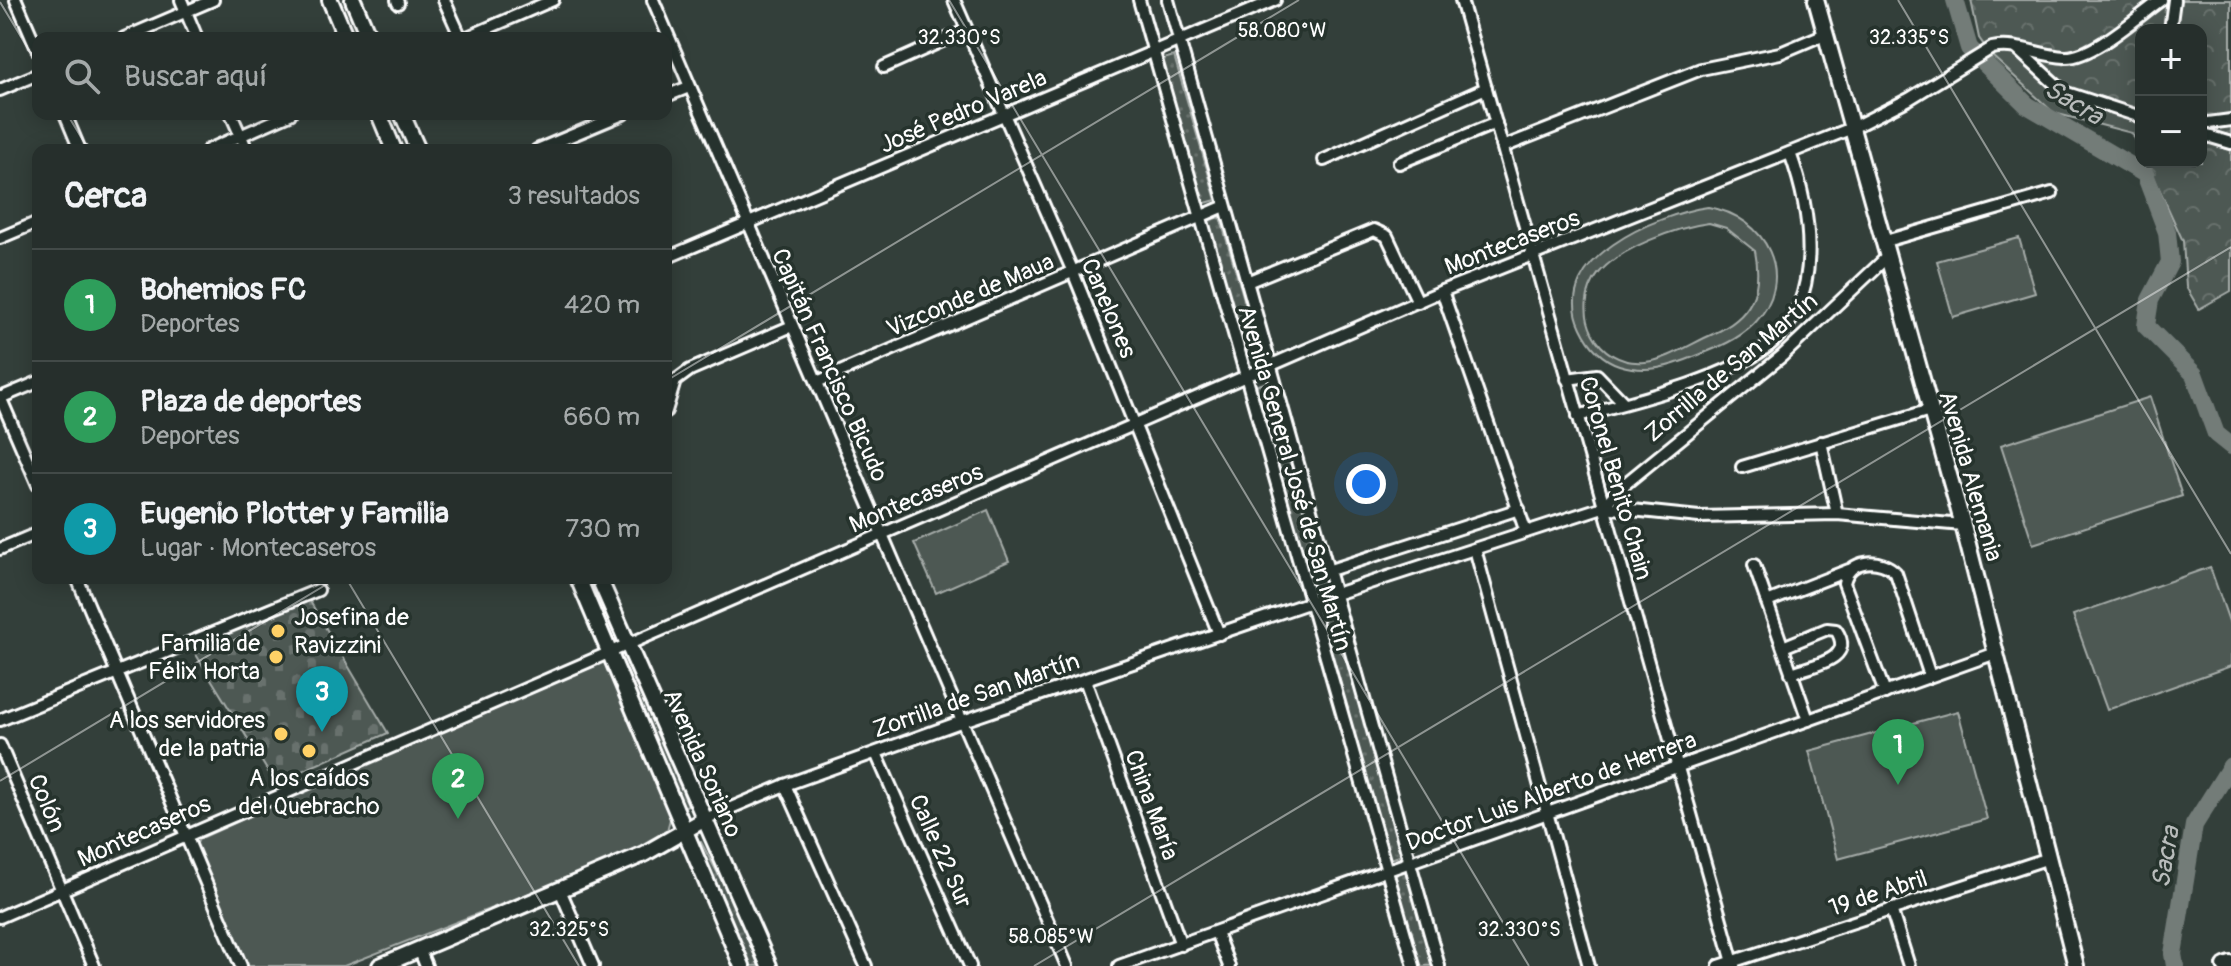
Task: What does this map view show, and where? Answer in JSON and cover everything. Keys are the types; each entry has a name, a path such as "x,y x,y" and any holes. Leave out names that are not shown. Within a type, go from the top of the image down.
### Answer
{"street":[{"path":"16,0 32,37"},
{"path":"181,0 194,32"},
{"path":"138,32 213,0"},
{"path":"330,0 343,32"},
{"path":"353,0 366,32"},
{"path":"444,0 460,32"},
{"name":"Capitán Francisco Bicudo","path":"653,0 666,32"},
{"name":"Canelones","path":"954,0 1073,272 1219,634"},
{"name":"Avenida General José de San Martín","path":"1139,0 1244,379 1414,966"},
{"name":"Avenida General José de San Martín","path":"1168,0 1439,966"},
{"name":"José Pedro Varela","path":"672,255 1275,0"},
{"name":"Coronel Benito Chain","path":"1461,0 1733,964"},
{"name":"Avenida Alemania","path":"1816,0 1963,525 2076,966"},
{"path":"2015,46 2067,57 2083,54 2161,0"},
{"path":"2171,24 2174,0"},
{"path":"477,32 549,1"},
{"path":"884,67 967,30"},
{"path":"1503,147 1701,69 1780,53 1825,34"},
{"name":"Capitán Francisco Bicudo","path":"672,46 1067,966"},
{"path":"2015,46 2064,92 2135,115"},
{"name":"Montecaseros","path":"0,917 185,834 1137,426 1442,291 1852,128 1992,48 2015,46"},
{"path":"0,90 32,77"},
{"path":"672,94 689,87"},
{"path":"1324,160 1486,88"},
{"path":"68,120 78,144"},
{"path":"233,120 244,144"},
{"path":"222,144 276,120"},
{"path":"382,120 392,144"},
{"path":"405,120 415,144"},
{"path":"557,144 610,120"},
{"path":"2207,123 2231,120"},
{"path":"1399,163 1496,123"},
{"path":"2207,136 2231,143"},
{"path":"1578,416 1711,375 1768,346 1790,320 1804,286 1811,231 1790,153"},
{"path":"1884,250 2052,193"},
{"name":"Vizconde de Maua","path":"817,382 1225,206"},
{"path":"0,238 32,225"},
{"path":"1247,282 1374,230 1387,236 1418,302"},
{"name":"Zorrilla de San Martín","path":"1603,507 1620,488 1817,326 1884,250"},
{"path":"1442,291 1526,532"},
{"path":"672,391 675,381 690,370 792,326"},
{"path":"1567,379 1597,375 1624,403"},
{"path":"32,385 0,398 32,471"},
{"path":"1742,467 1930,410"},
{"path":"1821,442 1837,514"},
{"name":"Zorrilla de San Martín","path":"380,966 654,849 705,819 785,785 1311,602 1603,507 1699,517 1837,514 1963,525"},
{"path":"1327,571 1519,509"},
{"path":"0,549 32,536"},
{"path":"1475,549 1589,966"},
{"path":"1767,602 1875,561 1889,565 1896,573 1930,676"},
{"path":"1754,565 1808,720"},
{"path":"1851,569 1844,583 1885,693"},
{"path":"79,584 241,966"},
{"name":"Avenida Soriano","path":"581,584 742,966"},
{"name":"Avenida Soriano","path":"602,584 769,966"},
{"path":"0,720 318,590"},
{"path":"1783,647 1827,629 1836,630 1842,640 1842,651 1836,658 1791,673"},
{"name":"Doctor Luis Alberto de Herrera","path":"1119,966 1996,653"},
{"name":"China María","path":"1085,680 1181,945"},
{"name":"Colón","path":"0,745 94,966"},
{"name":"Calle 22 Sur","path":"876,753 970,966"},
{"path":"785,785 866,966"},
{"name":"19 de Abril","path":"1719,966 1733,964 2049,858"},
{"path":"560,890 593,966"},
{"path":"1891,909 1909,966"},
{"path":"1216,932 1229,966"},
{"path":"419,949 426,966"},
{"path":"2225,966 2231,964"}],"green space":[{"path":"1971,0 2231,0 2231,291 2199,309 2186,287 2183,241 2150,168 2207,168 2207,24 2135,24 2135,139 2132,133 2054,113 1991,55 1979,38"},
{"path":"1174,56 1216,200 1202,204 1160,60"},
{"path":"1708,207 1728,213 1760,236 1770,252 1775,269 1774,288 1767,306 1741,335 1686,360 1649,369 1629,368 1607,359 1596,351 1581,328 1575,303 1580,281 1593,261 1613,244 1637,230 1687,211","holes":["1709,223 1726,228 1755,251 1757,266 1751,302 1737,320 1680,351 1654,361 1628,361 1601,346 1587,319 1587,303 1590,288 1608,264 1635,247 1681,229"]},
{"path":"1220,217 1258,347 1244,351 1206,221"},
{"path":"2019,238 2035,293 1953,317 1937,261"},
{"path":"1267,382 1326,587 1312,591 1253,387"},
{"path":"2150,397 2182,496 2033,544 2001,445"},
{"path":"988,510 1009,561 936,593 914,543"},
{"path":"2210,567 2231,627 2231,666 2107,710 2073,615"},
{"path":"308,598 388,733 275,783 192,648"},
{"path":"1332,609 1402,855 1388,860 1318,614"},
{"path":"624,654 688,805 681,808 617,658"},
{"path":"600,659 606,662 672,812 666,834 655,844 344,966 247,966 195,847 199,839"},
{"path":"1958,711 1987,819 1838,859 1809,751"},
{"path":"701,842 732,900 759,966 748,966 697,844"},
{"path":"1407,871 1434,966 1418,966 1392,876"}],"waterway":[{"name":"Sacra","path":"1955,0 1969,48 2027,105 2145,174 2167,232 2170,262 2150,300 2146,326 2194,374 2216,434 2231,446"},
{"name":"Sacra","path":"2175,966 2173,954 2194,825 2231,766"}],"place":[{"name":"Josefina de Ravizzini","path":"278,631"},
{"name":"Familia de Félix Horta","path":"276,657"},
{"name":"Eugenio Plotter y Familia","path":"322,732"},
{"name":"A los servidores de la patria","path":"281,734"},
{"name":"A los caídos del Quebracho","path":"309,751"},
{"name":"Bohemios FC","path":"1898,785"},
{"name":"Plaza de deportes","path":"458,819"}]}
